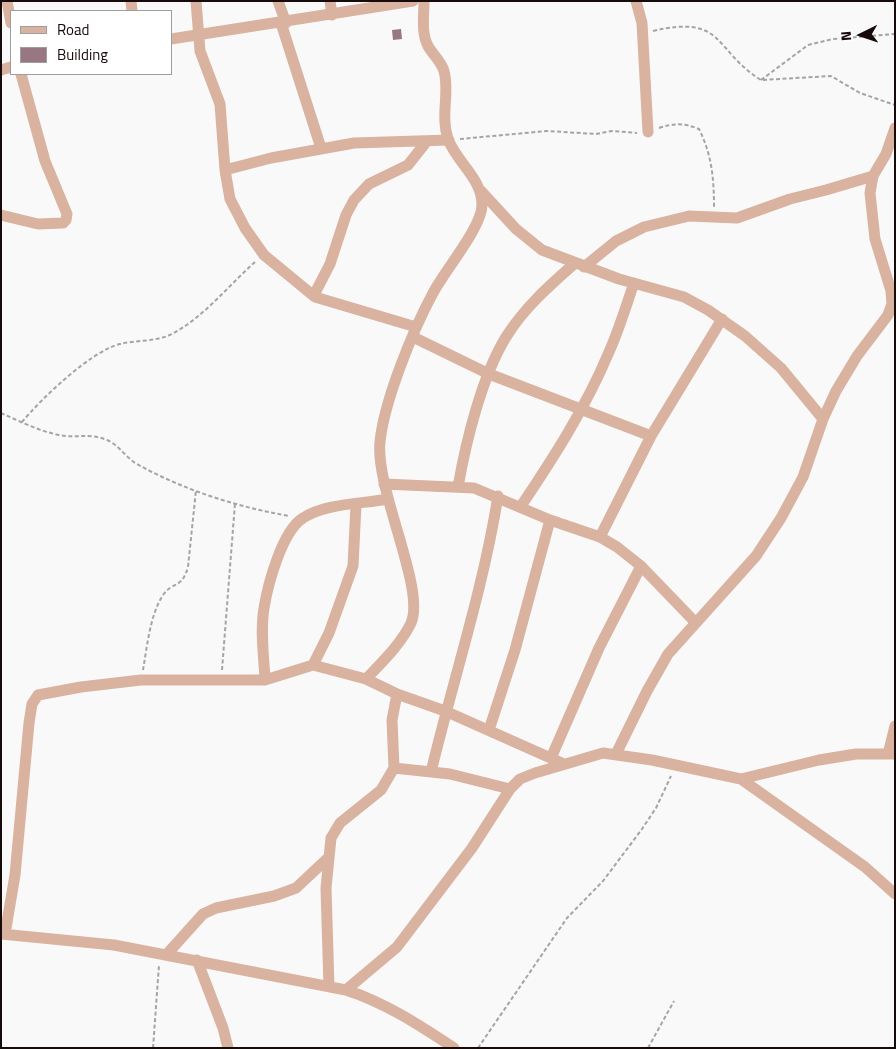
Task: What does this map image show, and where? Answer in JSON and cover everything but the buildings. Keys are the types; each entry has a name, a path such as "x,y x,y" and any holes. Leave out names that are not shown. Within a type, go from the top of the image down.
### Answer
{"street":[{"path":"7,1 10,18"},
{"path":"196,1 200,51 220,104 225,170 230,198 245,228 264,255 314,296 414,332 489,374 652,436"},
{"path":"278,1 321,148"},
{"path":"330,1 332,15"},
{"path":"172,40 413,1"},
{"path":"424,1 424,34 428,46 438,58 444,72 443,108 449,140 481,191 516,229 542,250 579,265 684,297 722,319 745,336 781,368 823,419"},
{"path":"636,1 643,33 648,132"},
{"path":"1,215 38,224 63,223 66,220 67,214 45,161 21,75"},
{"path":"616,754 647,691 668,654 756,556 781,518 803,477 823,419 857,356 888,315 893,293 875,239 870,193 873,176 886,154 895,128"},
{"path":"225,170 321,148 354,143 449,140"},
{"path":"314,296 330,264 346,216 354,200 369,184 408,165 426,141"},
{"path":"458,487 464,456 489,374 506,336 532,304 579,265 616,241 644,227 689,216 737,218 790,199 873,176"},
{"path":"366,679 403,636 411,622 414,609 410,583 379,464 380,442 395,387 414,332 433,292 478,221 482,207 481,191"},
{"path":"521,506 552,461 581,410 609,352 634,283"},
{"path":"600,537 652,436 722,319"},
{"path":"384,484 474,488 498,496 550,520 600,537 617,547 641,566 695,622"},
{"path":"431,772 480,591 491,544 498,496"},
{"path":"265,680 264,609 283,546 290,530 301,519 315,512 388,500"},
{"path":"313,664 329,633 353,566 356,505"},
{"path":"489,730 515,650 550,520"},
{"path":"551,758 599,648 641,566"},
{"path":"454,1048 400,1013 346,990 114,945 3,934 14,875 32,704 38,695 49,692 141,680 265,680 313,664 366,679 397,694 446,711 564,764"},
{"path":"329,987 326,888 328,858 332,838 340,823 381,790 394,768 392,720 397,694"},
{"path":"741,779 819,760 856,754 892,754 895,726"},
{"path":"346,990 397,947 463,861 510,789 520,779 604,753 676,765 741,779 865,867 895,894"},
{"path":"394,768 431,772 510,789"},
{"path":"164,954 203,914 216,908 274,896 296,888 328,858"},
{"path":"197,960 223,1028 228,1048"}],"path":[{"path":"643,33 686,26 704,29 761,80 831,76 860,93 895,105"},
{"path":"761,80 808,45 833,39 895,34"},
{"path":"449,140 547,131 596,134 612,131 625,133 648,132 676,124 687,124 699,129 706,144 712,165 714,217"},
{"path":"22,422 54,388 101,353 118,344 170,335 187,325 264,255"},
{"path":"1,413 58,435 87,434 100,438 110,442 135,463 196,490 235,504 301,519"},
{"path":"141,680 149,636 161,600 164,594 185,579 188,567 196,490"},
{"path":"222,680 235,504"},
{"path":"478,1048 567,918 603,881 656,808 676,765"},
{"path":"153,1048 156,986 164,954"},
{"path":"648,1048 674,1001"}]}
